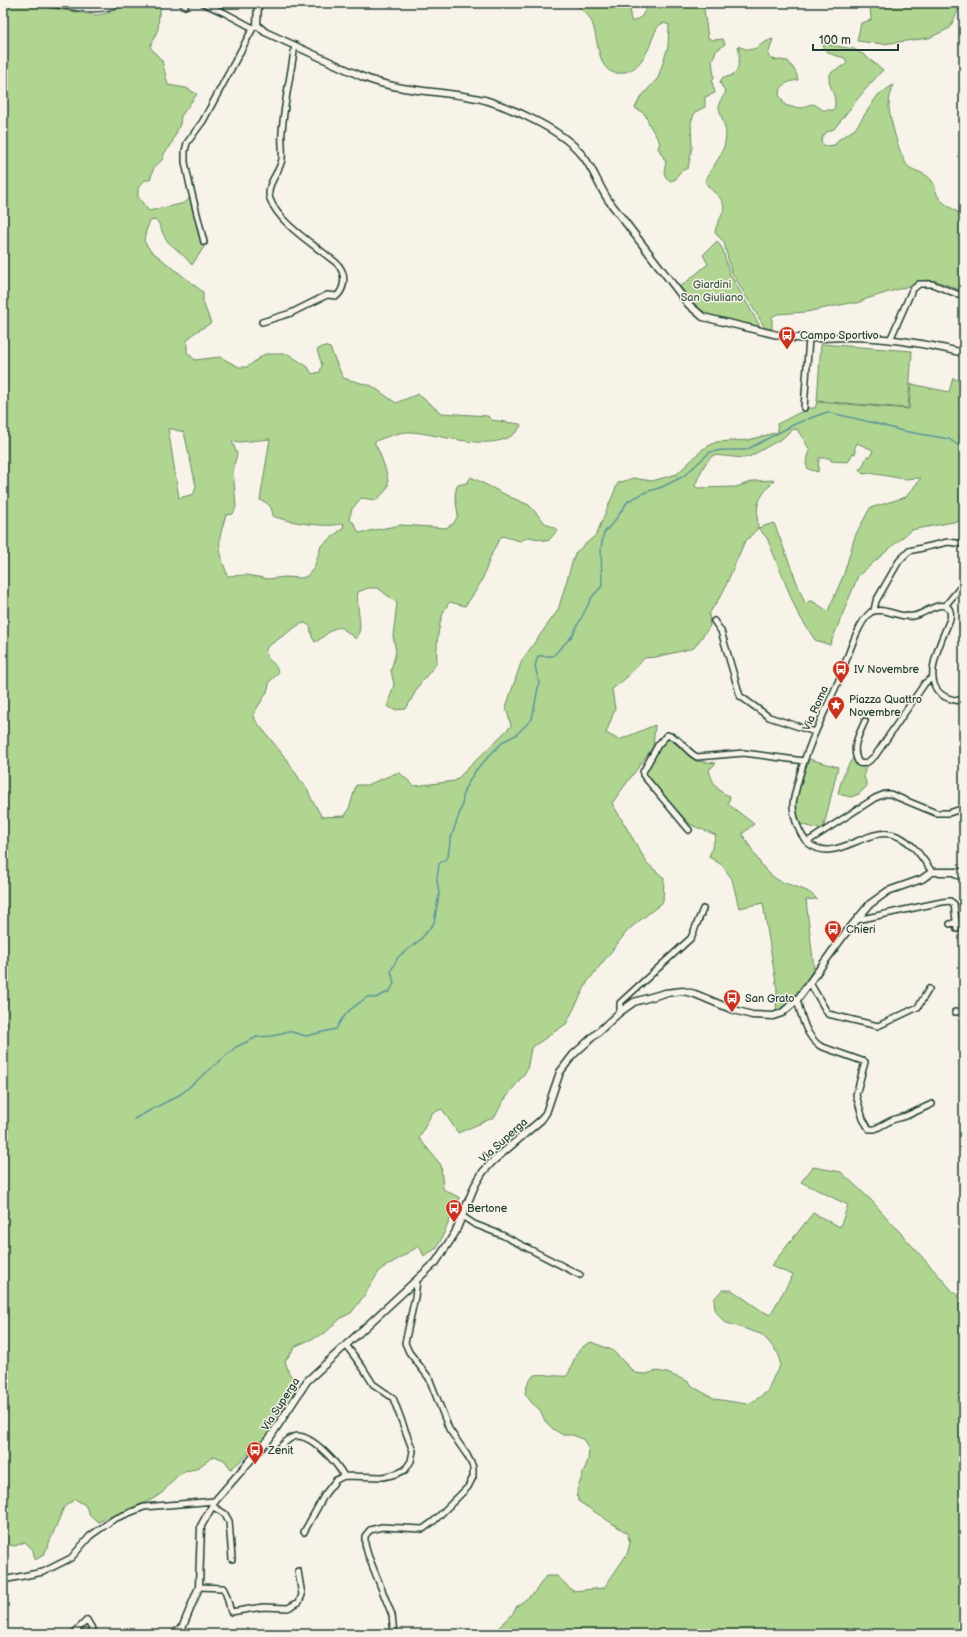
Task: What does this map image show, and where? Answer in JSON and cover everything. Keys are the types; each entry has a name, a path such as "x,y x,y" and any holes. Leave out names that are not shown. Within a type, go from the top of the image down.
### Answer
{"street":[{"path":"50,3 88,8 110,7 118,3"},
{"path":"203,3 375,82 400,88 484,100 505,107 551,129 564,138 583,156 606,197 690,308 703,317 792,338 848,337 890,340 964,353"},
{"path":"204,242 185,162 185,151 189,139 203,121 255,27 258,3"},
{"path":"262,322 291,313 327,295 337,296 340,293 344,282 344,274 339,265 294,230 281,216 270,198 269,188 280,166 282,158 282,133 295,45"},
{"path":"890,340 912,290 919,284 932,284 958,294"},
{"path":"804,408 809,338"},
{"name":"Via Roma","path":"807,842 802,835 793,811 794,796 804,761 815,732 838,682 861,625 867,615 874,610 876,601 899,561 909,551 948,542 964,544"},
{"path":"874,610 912,617 932,608 945,606 964,583"},
{"path":"945,606 949,609 950,619 937,651 932,678 936,689 944,696 954,700 964,701"},
{"path":"714,621 721,631 740,696 769,717 815,732"},
{"path":"865,721 854,750 856,759 859,763 866,763 875,756 925,683 932,678"},
{"path":"689,830 643,775 643,772 658,745 667,735 677,739 697,757 744,753 804,761"},
{"path":"807,842 875,798 885,794 890,794 936,813 949,813 964,808"},
{"path":"807,842 819,848 828,850 842,847 876,834 892,834 911,844 932,872 964,872"},
{"name":"Via Superga","path":"174,1634 183,1626 199,1587 201,1526 213,1503 269,1439 307,1381 436,1262 456,1233 475,1185 483,1172 492,1162 535,1125 546,1113 560,1072 573,1055 620,1012 634,1002 665,992 683,990 731,1009 758,1016 773,1016 782,1013 797,1000 844,935 870,904 888,891 922,879 932,872"},
{"path":"954,872 957,875 964,877"},
{"path":"857,920 950,901 954,904 957,929"},
{"path":"620,1012 620,1003 691,938 702,909"},
{"path":"950,924 956,922"},
{"path":"810,983 828,1014 878,1026 918,1007 929,989"},
{"path":"797,1000 803,1021 811,1038 820,1046 865,1062 856,1095 863,1119 869,1129 875,1129 892,1120 906,1116 932,1104"},
{"path":"955,1012 964,1011"},
{"path":"462,1216 474,1224 502,1235 580,1275"},
{"path":"394,1634 391,1610 364,1544 365,1536 370,1530 382,1527 423,1529 434,1521 468,1487 473,1476 472,1467 467,1455 449,1429 428,1378 409,1352 405,1343 415,1297 417,1280"},
{"path":"304,1532 325,1494 336,1480 344,1476 383,1477 396,1474 405,1470 411,1461 413,1451 393,1398 373,1384 346,1345"},
{"path":"278,1450 291,1438 299,1436 326,1453 339,1466 344,1476"},
{"path":"3,1580 44,1572 72,1558 90,1536 114,1519 144,1507 213,1503 225,1514 229,1521 232,1559"},
{"path":"199,1587 223,1588 228,1596 229,1606 232,1612 263,1607 288,1608 299,1602 302,1595 298,1571"},
{"path":"73,1634 87,1620 95,1634"}],"green space":[{"path":"16,3 97,15 112,12 128,3 162,3 159,14 158,29 150,47 162,61 168,85 186,88 197,94 181,116 180,124 170,147 165,152 162,160 154,167 150,180 145,180 138,188 138,197 149,211 181,204 186,202 190,197 204,247 192,265 166,240 156,220 150,221 144,241 150,250 203,292 203,302 211,323 194,333 187,341 187,352 195,360 220,357 239,367 247,367 265,354 288,354 308,367 312,374 320,372 322,365 317,350 324,346 330,348 343,378 372,386 396,403 418,394 441,413 488,416 491,420 520,424 521,426 512,435 500,441 469,441 422,433 406,432 392,435 374,442 384,464 388,486 376,500 361,498 352,509 349,519 354,523 359,533 401,525 446,528 454,523 458,515 455,495 457,485 467,483 471,477 529,505 545,523 558,530 548,541 529,537 520,541 502,536 492,552 481,582 465,606 450,602 446,607 440,622 437,663 419,685 406,709 394,710 387,706 394,685 391,670 396,652 393,636 397,603 378,588 368,588 358,592 357,598 360,628 356,639 343,629 336,628 315,642 312,637 310,626 305,623 300,624 267,647 266,655 277,669 278,674 270,681 267,692 254,713 255,720 288,761 307,788 322,817 345,816 350,806 356,785 367,785 399,772 414,786 455,781 511,726 506,707 522,660 558,610 575,553 596,535 618,483 633,478 652,481 677,474 703,449 716,442 748,440 778,432 777,424 809,408 815,408 817,402 909,409 911,384 949,392 953,378 964,383 960,407 964,410 964,520 911,530 858,576 830,645 815,640 797,612 767,538 758,528 744,543 723,592 709,614 710,626 694,648 656,657 644,658 630,675 612,689 615,709 606,733 619,740 655,725 653,747 612,803 647,863 664,878 663,902 628,930 588,981 566,1024 531,1048 527,1070 502,1103 495,1117 458,1133 442,1109 432,1113 419,1138 441,1165 443,1189 460,1198 437,1248 424,1256 419,1246 380,1270 364,1296 351,1313 341,1318 325,1333 296,1346 285,1361 289,1373 296,1382 293,1394 287,1406 271,1430 251,1452 231,1469 224,1460 214,1456 196,1469 185,1471 176,1477 162,1493 153,1499 98,1522 90,1515 85,1505 75,1499 64,1507 44,1555 35,1560 33,1550 25,1542 15,1546 3,1544 3,5","holes":["168,428 184,432 196,486 194,494 179,498","797,429 810,450 806,464 808,469 818,472 819,458 830,458 831,461 848,462 853,453 855,454 856,451 854,450 857,443 873,450 870,457 867,456 862,468 859,469 863,474 870,473 904,479 921,478 906,497 870,508 855,536 844,574 828,611 812,601 809,601 806,604 804,601 774,523 758,528 757,512 759,502 774,480 754,481 736,487 697,488 695,486 700,473 705,464 714,455 743,458 749,457 783,438 791,430","270,439 260,500 266,502 270,506 273,516 308,524 338,525 344,523 343,528 321,546 314,568 307,576 302,578 285,577 268,579 247,575 227,576 220,547 221,531 226,515 233,514 236,507 233,469 237,454 232,441 240,442"]},
{"path":"574,3 622,3 631,5 630,16 632,22 641,17 650,3 703,3 708,38 713,40 723,39 725,44 716,51 712,61 714,77 712,82 715,93 705,97 705,107 695,112 691,122 692,148 688,168 678,174 676,179 671,181 666,178 664,171 666,162 658,148 660,143 645,114 635,108 640,98 658,78 668,47 669,25 664,23 659,25 646,54 636,66 631,70 621,73 613,73 607,69 603,62 591,20"},
{"path":"964,3 964,6 960,6 950,28 929,38 883,44 857,41 861,23 871,20 870,4"},
{"path":"773,39 768,55 771,59 788,61 798,80 788,82 781,88 780,91 779,95 785,105 791,107 803,108 814,104 823,110 834,110 835,99 829,77 832,72 847,63 845,58 828,52 824,48 823,44 854,49 883,70 834,129 824,135 821,142 825,146 835,145 838,140 855,129 878,95 893,85 889,106 893,128 902,157 909,167 930,178 939,198 964,216 964,290 962,291 937,281 926,280 866,299 858,303 850,303 806,312 777,314 772,317 772,329 765,328 731,271 724,242 715,233 724,207 717,194 705,181 724,147 725,141 726,131 719,104 726,91 720,82 723,77 733,74 738,67 738,46 753,49"},
{"name":"Giardini San Giuliano","path":"717,241 723,250 729,272 761,328 710,316 698,308 680,287 708,264 703,255"},
{"path":"821,344 912,351 908,408 817,401"},
{"path":"669,739 672,739 696,761 716,763 709,770 712,779 719,790 730,796 728,804 754,824 742,834 766,871 778,880 809,892 817,899 806,900 814,968 803,987 793,999 776,1012 777,989 763,903 739,908 732,879 722,865 709,857 716,835 691,825 667,800 646,773 662,744"},
{"path":"855,755 856,759 866,763 864,776 867,786 859,794 851,797 838,794 844,773"},
{"path":"809,759 838,767 823,830 800,824 796,810 801,782"},
{"path":"813,1167 841,1172 871,1200 958,1297 964,1293 964,1634 496,1634 496,1630 512,1615 517,1606 534,1593 546,1576 557,1576 573,1591 604,1588 627,1554 630,1543 627,1533 578,1501 577,1490 588,1460 589,1450 584,1440 573,1435 563,1435 553,1429 545,1421 540,1410 531,1402 525,1393 528,1383 534,1375 543,1374 567,1376 577,1352 591,1342 612,1350 635,1373 646,1374 657,1371 667,1373 687,1381 695,1388 715,1399 747,1404 767,1392 780,1366 779,1355 761,1334 724,1322 715,1310 714,1299 722,1290 732,1290 770,1315 793,1275 771,1266 813,1213 840,1227 848,1205 801,1182"}],"waterway":[{"path":"808,419 827,412 903,431 949,439 964,449"},
{"path":"134,1119 181,1094 236,1047 257,1037 273,1036 288,1031 306,1036 336,1029 346,1014 367,997 375,998 390,991 394,983 391,971 398,957 420,940 434,923 439,894 437,879 439,864 448,857 450,841 462,806 464,790 476,770 492,753 504,741 516,735 532,719 539,683 535,666 538,656 553,656 572,636 592,597 602,586 601,548 604,533 628,501 684,476 710,452 723,450 746,450 805,420"}],"place":[{"name":"Campo Sportivo","path":"787,350"},
{"name":"IV Novembre","path":"841,684"},
{"name":"Piazza Quattro Novembre","path":"836,720"},
{"name":"Chieri","path":"833,944"},
{"name":"San Grato","path":"732,1013"},
{"name":"Bertone","path":"454,1223"},
{"name":"Zenit","path":"255,1465"}]}
